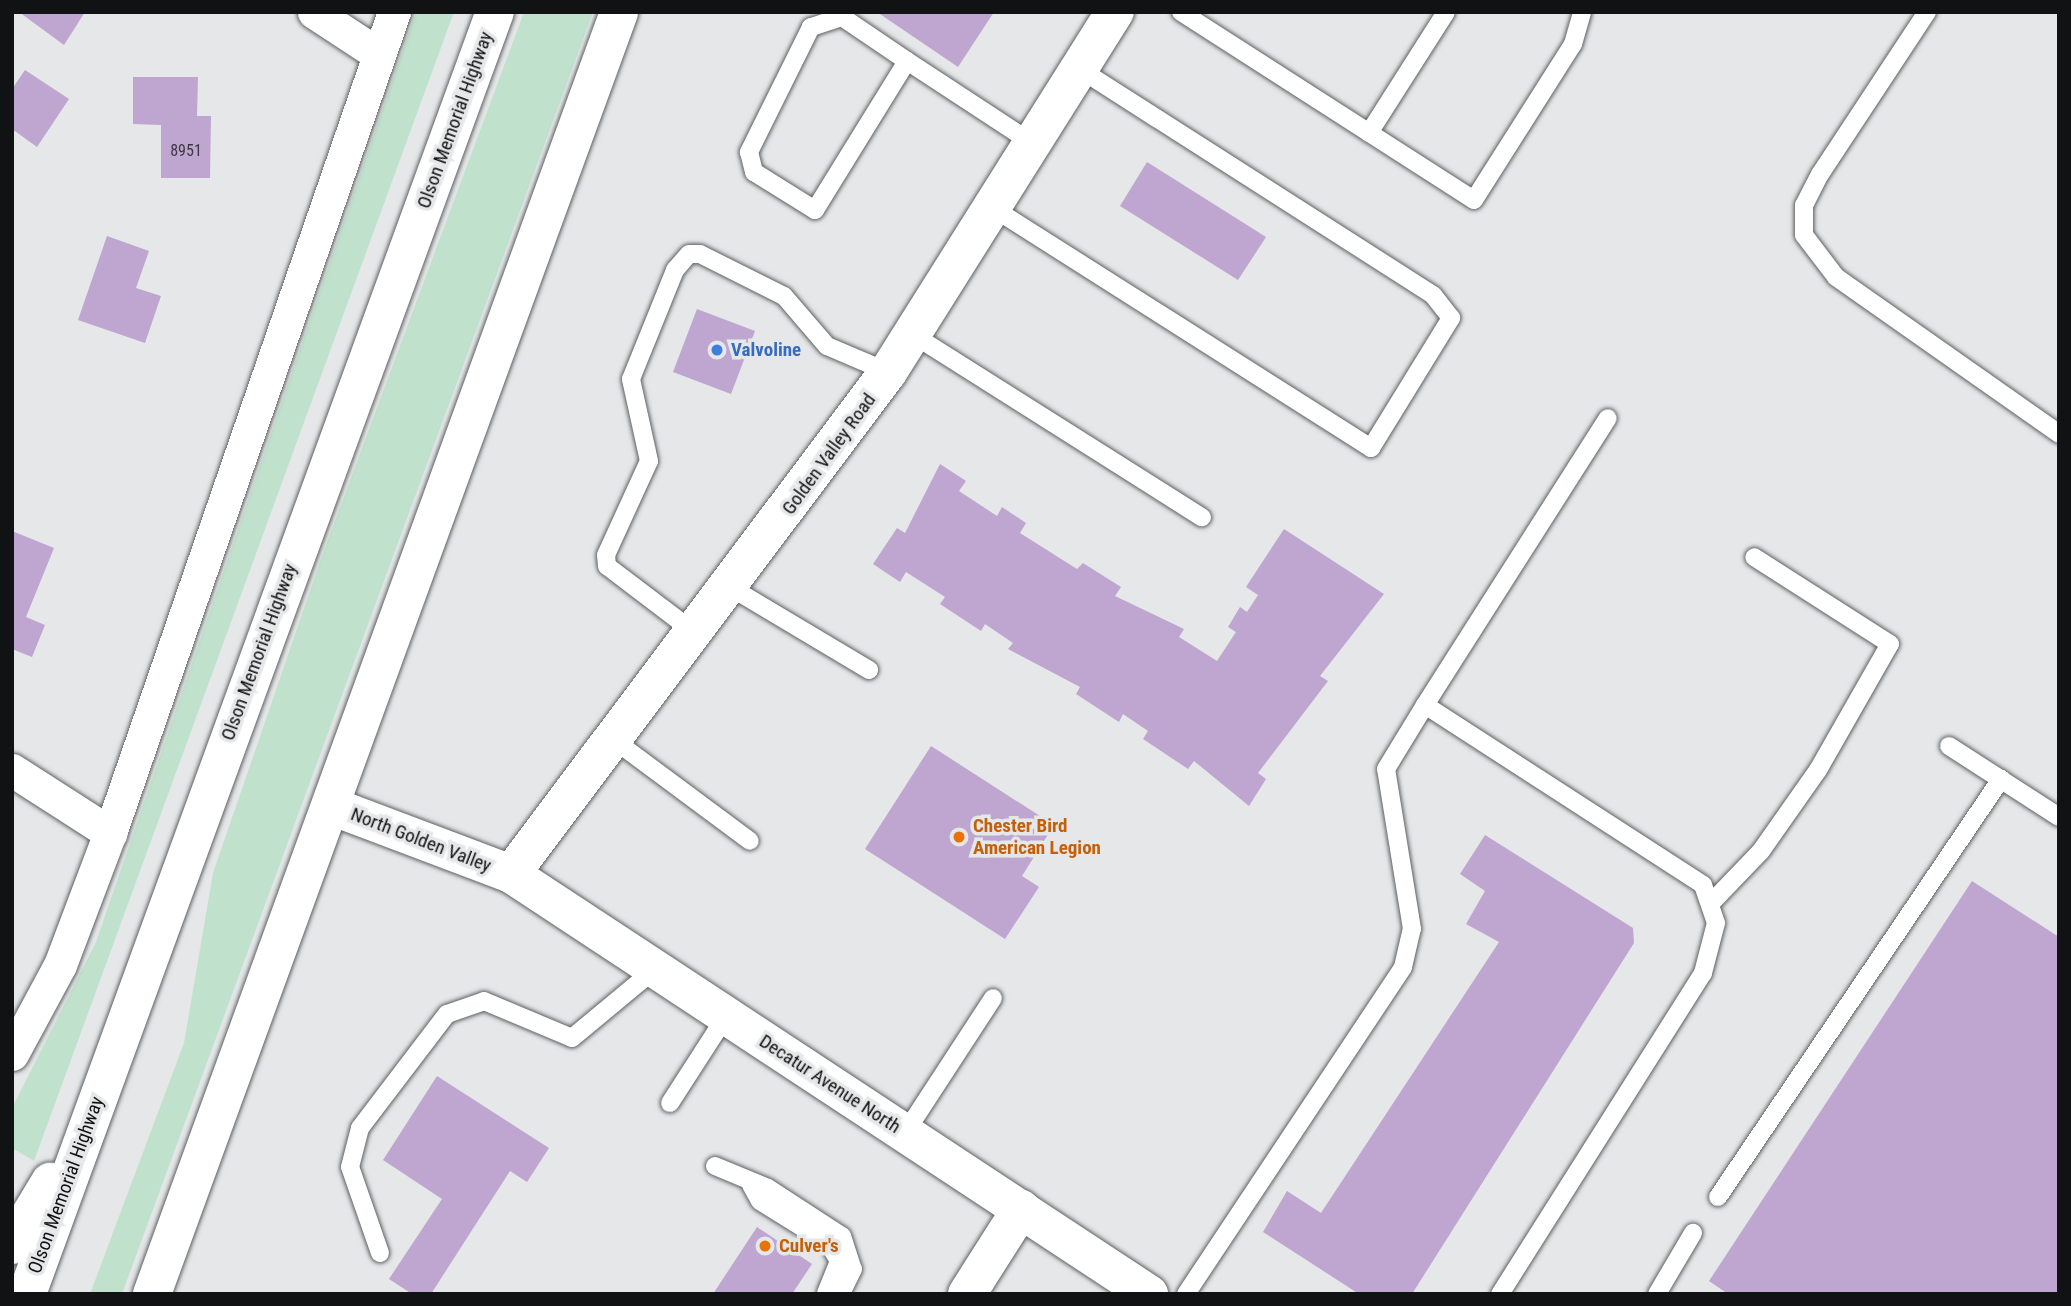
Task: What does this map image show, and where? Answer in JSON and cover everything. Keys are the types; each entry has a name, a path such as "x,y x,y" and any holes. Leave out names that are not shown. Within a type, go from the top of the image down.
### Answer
{"main road":[{"name":"Olson Memorial Highway","path":"27,1294 495,12"},
{"path":"152,1294 619,12"},
{"name":"Golden Valley Road","path":"511,874 610,737 730,587 888,372 1115,12"},
{"name":"North Golden Valley","path":"331,806 511,874"},
{"name":"Decatur Avenue North","path":"511,874 1021,1209 1135,1290"},
{"path":"12,1245 92,1112"},
{"path":"967,1294 1021,1209"}],"street":[{"path":"314,12 378,54"},
{"path":"12,1054 60,965 110,833 394,12"},
{"path":"12,770 110,833"}],"lane":[{"path":"1181,12 1474,200 1573,44 1583,13"},
{"path":"1370,133 1446,12"},
{"path":"1927,12 1820,174 1804,205 1804,235 1836,277 2059,434"},
{"path":"908,61 815,210 754,172 749,152 811,27 842,17 1034,144"},
{"path":"993,208 1371,448 1451,318 1433,295 1080,69"},
{"path":"694,632 607,565 606,555 649,461 631,379 675,270 689,254 700,254 784,296 827,346 888,372"},
{"path":"912,334 1202,517"},
{"path":"1186,1294 1403,967 1412,929 1386,769 1608,418"},
{"path":"1713,901 1760,851 1818,770 1889,644 1754,557"},
{"path":"730,587 869,670"},
{"path":"1425,705 1703,885 1713,901 1716,923 1703,973 1500,1294"},
{"path":"610,737 750,841"},
{"path":"1949,746 2059,817"},
{"path":"1718,1197 2007,783"},
{"path":"380,1254 350,1167 360,1128 447,1014 484,1001 572,1038 655,969"},
{"path":"905,1133 993,998"},
{"path":"670,1103 726,1016"},
{"path":"715,1166 751,1185 768,1188 842,1236 853,1269 841,1294"},
{"path":"751,1185 760,1201 828,1244 839,1261 825,1294"},
{"path":"1657,1294 1693,1233"}],"green space":[{"path":"416,12 454,12 34,1161 12,1148 12,1108 96,942"},
{"path":"524,12 593,12 122,1294 90,1294 184,1043 213,873 322,556"}],"building":[{"path":"19,12 85,12 64,45"},
{"path":"877,12 994,12 958,67"},
{"path":"25,70 69,99 37,147 12,129 12,89"},
{"path":"133,77 198,77 197,116 211,116 210,178 161,178 161,125 133,124"},
{"path":"1147,162 1266,237 1238,280 1120,206"},
{"path":"107,236 149,251 136,288 161,296 145,343 78,320"},
{"path":"697,309 755,331 731,394 673,372"},
{"path":"940,464 966,481 959,491 997,516 1002,507 1026,523 1020,533 1077,569 1083,563 1121,587 1115,596 1184,629 1179,637 1217,661 1236,632 1228,627 1240,607 1247,612 1258,595 1246,587 1284,529 1384,594 1320,676 1328,681 1258,773 1266,779 1249,806 1194,761 1188,769 1143,739 1148,731 1123,714 1119,722 1076,694 1080,687 1008,649 1013,643 985,624 981,631 940,604 945,597 906,572 900,582 873,564 897,528 905,533"},
{"path":"12,531 54,548 26,617 45,625 32,657 12,649"},
{"name":"Chester Bird American Legion","path":"931,746 1054,825 1022,876 1039,887 1005,939 865,849"},
{"path":"1485,835 1633,928 1634,943 1412,1294 1359,1294 1263,1232 1287,1191 1321,1213 1499,942 1466,924 1485,891 1460,874"},
{"path":"1972,881 2059,937 2059,1294 1728,1294 1709,1281"},
{"path":"437,1076 549,1148 527,1182 510,1171 431,1294 412,1294 389,1279 442,1199 383,1160"},
{"name":"Culver's","path":"757,1227 812,1264 792,1294 713,1294"}],"place":[{"name":"Valvoline","path":"717,350"},
{"name":"Chester Bird American Legion","path":"959,837"},
{"name":"Culver's","path":"765,1246"}]}
